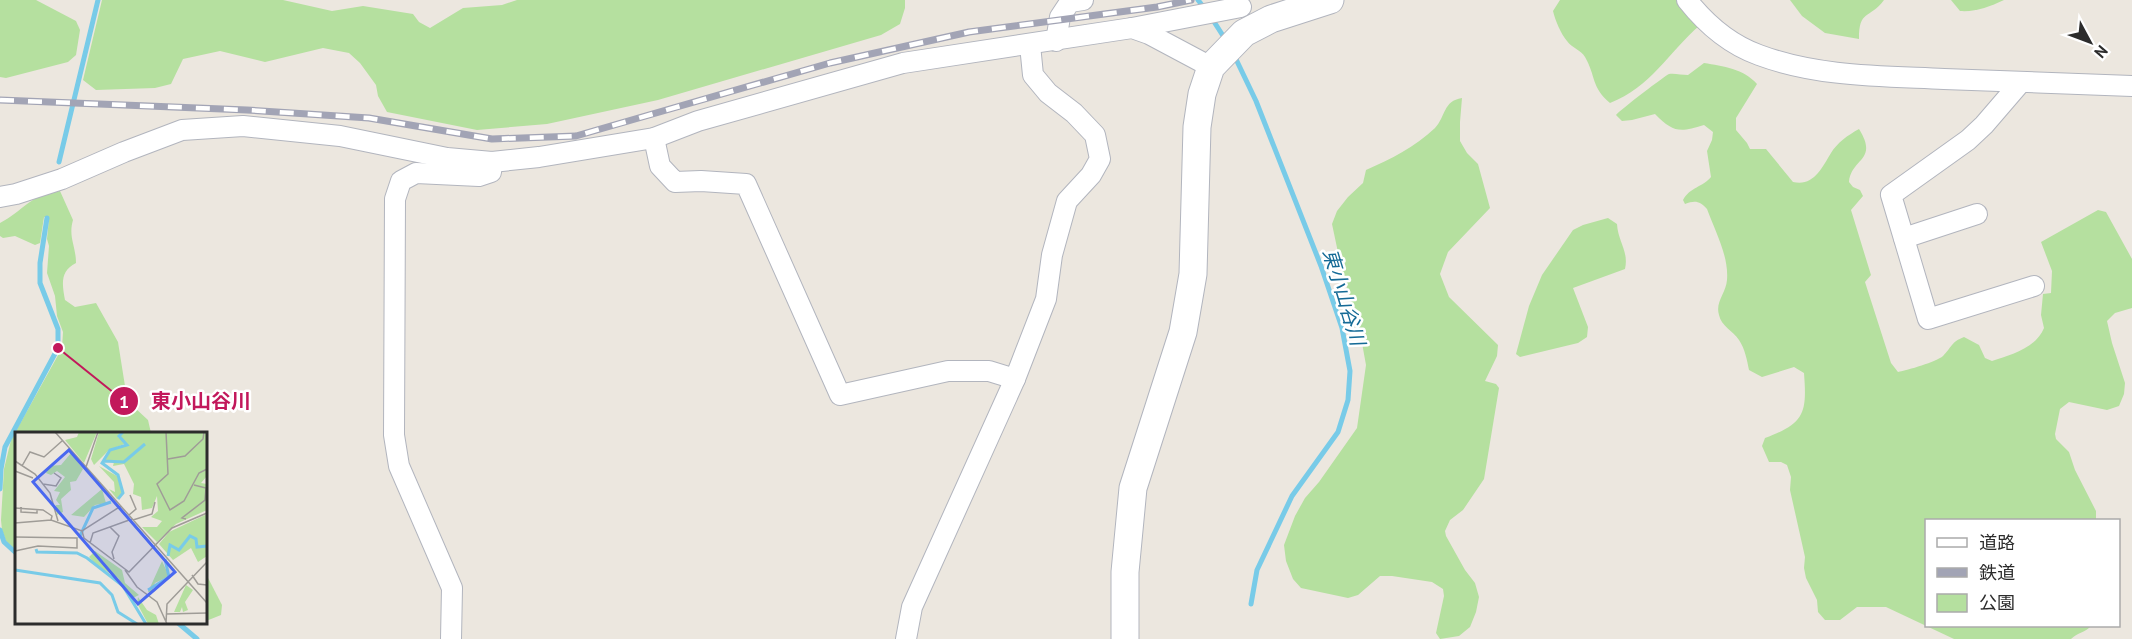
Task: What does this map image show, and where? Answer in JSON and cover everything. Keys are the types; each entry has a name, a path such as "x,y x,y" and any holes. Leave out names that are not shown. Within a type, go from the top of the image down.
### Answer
{"street":[{"path":"1056,41 1059,17 1070,2 1083,0"},
{"path":"0,197 62,179 182,130 243,126 340,136 447,158 492,162 539,158 654,138 698,121 903,63 1056,41 1200,15 1271,19 1330,0"},
{"path":"1687,0 1730,41 1757,55 1820,71 1874,76 2132,86"},
{"path":"1125,639 1125,572 1133,488 1182,332 1193,274 1197,127 1202,94 1236,17"},
{"path":"1132,28 1216,61"},
{"path":"906,639 912,607 1015,379 1046,299 1052,255 1067,201 1091,175 1100,159 1095,135 1074,113 1048,93 1033,75 1030,45"},
{"path":"2022,82 1968,140 1891,195 1929,319 2034,286"},
{"path":"654,138 660,166 675,182 746,184 840,395 948,371 989,370 1015,379"},
{"path":"452,639 452,588 399,466 394,435 395,199 401,181 416,173 479,176 490,172 492,162"},
{"path":"1904,238 1977,214"}],"green space":[{"path":"0,0 36,0 76,21 80,30 76,55 68,62 6,78 0,77"},
{"path":"102,0 283,0 332,11 363,6 413,14 419,22 430,28 463,8 502,5 517,0 905,0 905,8 900,24 881,35 658,100 547,124 477,130 387,112 378,96 376,85 360,63 349,53 323,48 265,62 220,51 183,59 171,84 155,88 96,90 83,80"},
{"path":"1560,0 1677,0 1700,25 1648,79 1610,103 1600,92 1585,57 1569,43 1560,31 1553,11"},
{"path":"1790,0 1884,0 1863,19 1859,39 1825,33 1802,16"},
{"path":"1951,0 2004,0 1972,11 1960,11"},
{"path":"1704,63 1740,72 1757,84 1736,118 1736,130 1750,149 1766,149 1793,182 1806,182 1816,175 1836,146 1859,129 1866,147 1865,154 1854,168 1849,182 1860,190 1863,196 1851,210 1871,275 1865,282 1891,363 1898,372 1922,366 1943,356 1954,343 1964,337 1979,345 1985,358 1992,361 2029,346 2044,328 2041,315 2043,294 2051,293 2052,271 2041,242 2098,210 2106,212 2132,259 2132,308 2115,313 2107,321 2125,383 2124,394 2119,406 2107,410 2069,402 2060,409 2055,434 2056,439 2069,452 2075,470 2096,511 2096,519 1925,519 1925,626 1886,607 1857,607 1840,620 1825,620 1818,612 1817,600 1806,578 1805,557 1790,490 1791,477 1787,465 1781,462 1769,462 1762,446 1765,438 1788,427 1801,415 1805,398 1804,373 1794,367 1762,377 1749,370 1741,343 1722,322 1719,315 1718,306 1727,280 1726,262 1707,209 1700,203 1685,204 1683,200 1689,192 1711,177 1707,151 1713,132 1704,125 1682,130 1672,128 1655,114 1622,121 1616,115 1669,74 1688,75"},
{"path":"1462,98 1460,141 1467,153 1478,164 1490,208 1448,252 1440,274 1449,297 1498,345 1497,356 1485,381 1496,384 1499,388 1484,479 1463,510 1450,520 1445,531 1465,570 1475,583 1479,597 1476,612 1470,627 1459,636 1440,639 1436,633 1444,596 1443,589 1432,582 1380,576 1358,595 1348,598 1301,588 1293,579 1286,561 1284,545 1305,498 1357,428 1366,365 1358,321 1343,276 1332,224 1337,211 1363,183 1366,170 1394,157 1419,141 1435,128 1451,102"},
{"path":"60,191 73,220 71,232 76,263 67,270 63,278 65,300 75,307 96,303 118,342 125,386 135,408 148,420 151,432 15,432 62,348 63,332 47,273 49,218 44,217 40,243 35,245 15,236 3,238 0,236 0,223 35,199"},
{"path":"1608,218 1617,224 1626,257 1625,269 1573,288 1588,327 1587,337 1578,343 1520,357 1516,354 1529,306 1542,275 1573,230"},
{"path":"15,433 15,549 6,541 1,520 4,469"},
{"path":"207,576 222,605 221,615 207,621"},
{"path":"1928,627 2090,627 2071,639 1954,639"}],"waterway":[{"name":"東小山谷川","path":"59,162 98,0"},
{"name":"東小山谷川","path":"1198,0 1205,9"},
{"name":"東小山谷川","path":"1211,17 1227,42"},
{"name":"東小山谷川","path":"1234,55 1256,101 1321,266 1342,328 1350,371 1348,400 1338,432 1292,496 1257,570 1251,604"},
{"name":"東小山谷川","path":"0,489 5,447 58,348 58,329 40,283 40,263 47,218"},
{"name":"東小山谷川","path":"0,530 4,542 15,552"},
{"name":"東小山谷川","path":"179,624 197,639"}],"railway":[{"path":"0,100 247,110 369,118 492,139 576,136 830,63 969,32 1157,7 1191,0"}],"place":[{"name":"東小山谷川","path":"58,348"}]}
